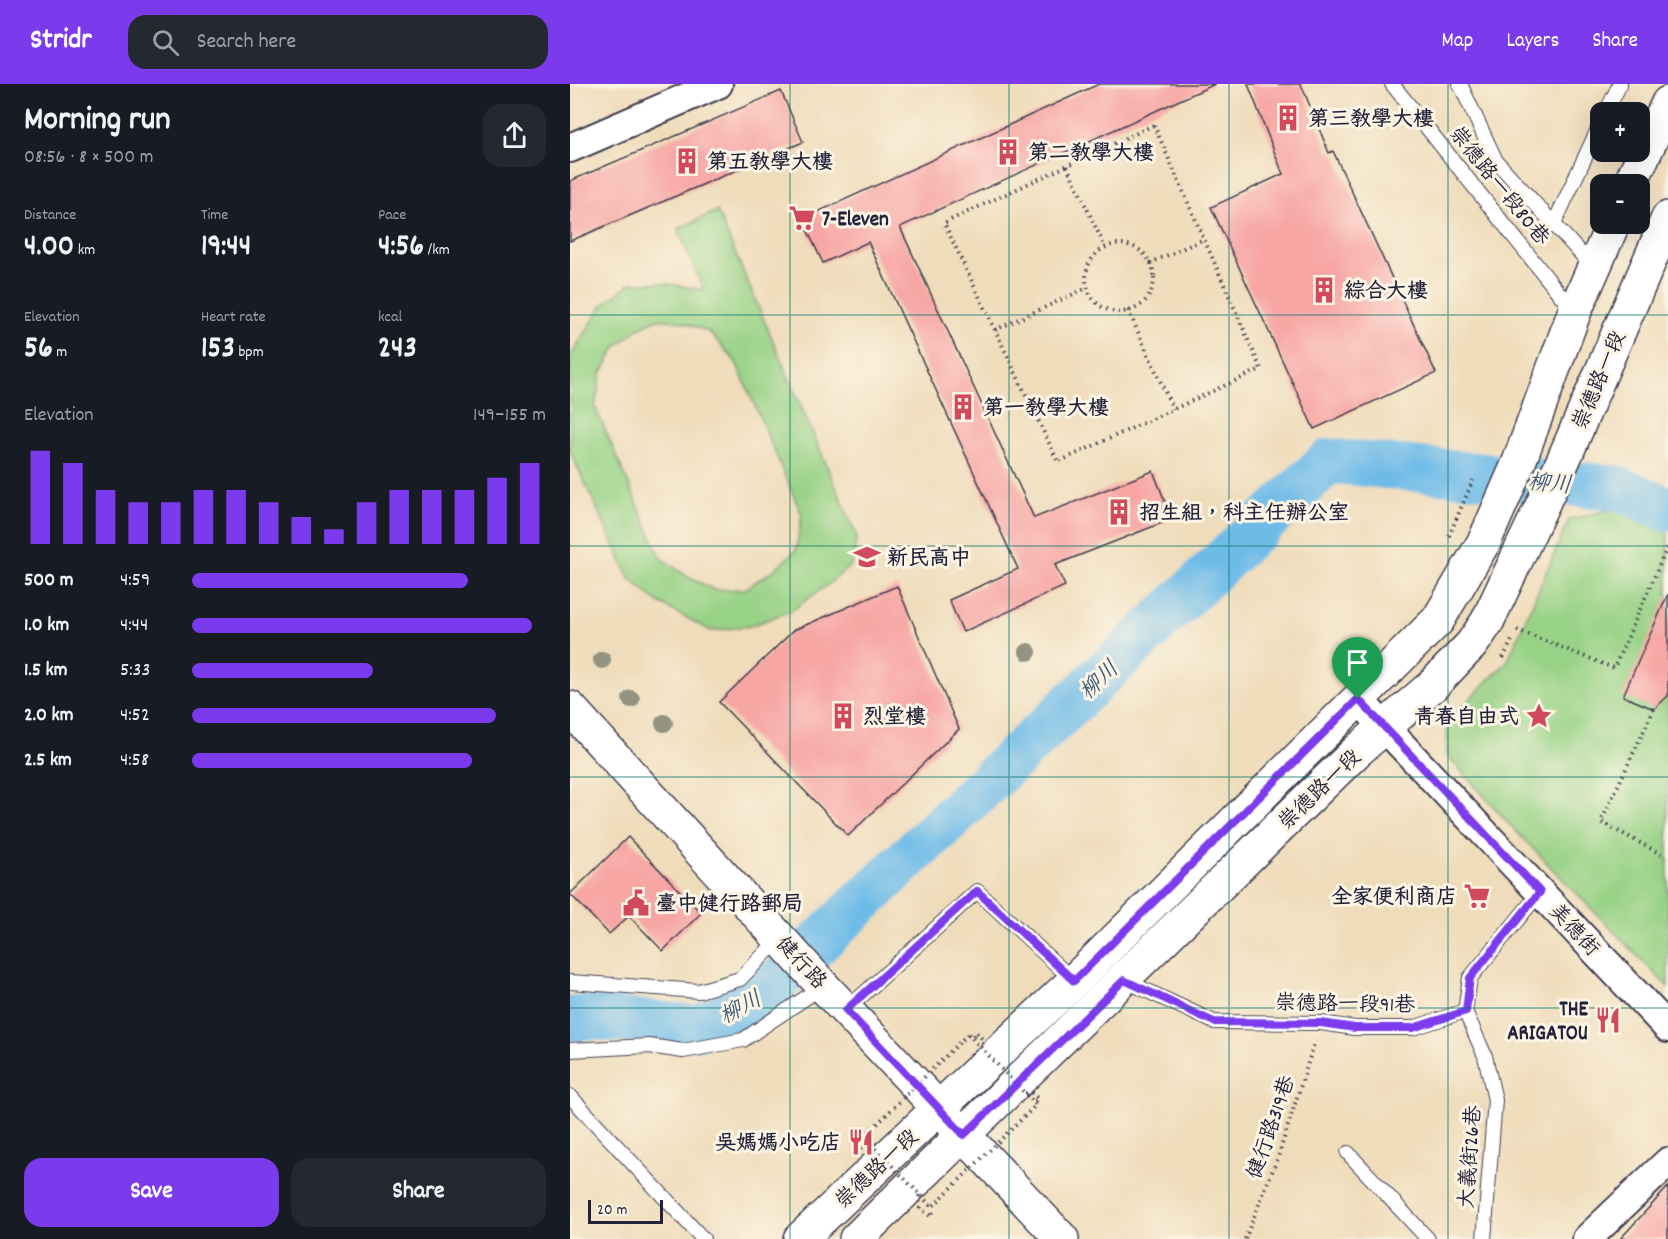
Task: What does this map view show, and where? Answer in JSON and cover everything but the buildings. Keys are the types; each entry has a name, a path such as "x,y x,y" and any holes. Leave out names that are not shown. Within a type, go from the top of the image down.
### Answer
{"main road":[{"path":"1635,174 1668,103"},
{"name":"崇德路一段","path":"856,1239 1384,727 1433,685 1472,644 1487,622 1527,540 1668,218"},
{"name":"崇德路一段","path":"800,1239 1074,981 1358,699 1405,656 1438,620 1485,540 1519,462 1574,313 1608,234"},
{"name":"健行路","path":"570,708 819,981 1062,1239"}],"street":[{"path":"570,148 684,90 718,84"},
{"name":"美德街","path":"1358,699 1668,1028"},
{"path":"1587,1239 1668,1162"}],"lane":[{"name":"崇德路一段80巷","path":"1392,84 1574,313"},
{"path":"1460,84 1496,161 1553,226 1593,267"},
{"path":"1611,102 1620,84"},
{"path":"1553,226 1590,146"},
{"path":"846,1010 977,891 1074,981"},
{"path":"1466,1011 1470,978 1540,892"},
{"path":"570,982 699,991 740,979 783,941"},
{"name":"崇德路一段91巷","path":"1124,980 1214,1022 1321,1023 1355,1028 1413,1028 1466,1011"},
{"path":"570,1050 649,1046 683,1052 743,1040 819,981"},
{"name":"大義街26巷","path":"1466,1011 1485,1056 1495,1100 1484,1239"},
{"path":"570,1096 703,1239"},
{"path":"1347,1153 1428,1239"}],"path":[{"path":"1154,125 1204,239 1261,369 1058,462 944,223 1154,125"},
{"path":"1066,166 1105,247"},
{"path":"1150,263 1204,239"},
{"path":"1115,244 1136,248 1150,263 1153,283 1145,301 1128,310 1108,309 1099,304 1088,288 1086,278 1091,260 1105,247 1115,244"},
{"path":"995,330 1088,288"},
{"path":"1128,310 1173,409"},
{"path":"1449,536 1473,480"},
{"path":"1517,630 1614,668 1668,546"},
{"path":"1654,710 1601,822 1661,854"},
{"name":"健行路319巷","path":"1245,1239 1278,1157 1321,1023"},
{"path":"973,1036 976,1032 984,1041 980,1047"},
{"path":"968,1034 1024,1093 1036,1105 932,1207 864,1137 968,1034"},
{"path":"1024,1093 1032,1093 1038,1099 1038,1102 1034,1102"},
{"path":"865,1140 860,1138 856,1142 868,1152 877,1150"},
{"path":"919,1194 920,1208 930,1216 933,1214 931,1208"}],"green space":[{"path":"717,211 857,536 851,565 830,583 791,611 750,626 711,631 659,603 630,579 570,451 570,357 602,306 631,283 663,283 704,290 678,229","holes":["657,319 683,322 709,332 736,362 802,515 796,550 774,570 745,589 714,590 688,577 661,558 595,407 601,373 617,346 639,328"]},
{"path":"1621,507 1668,528 1668,987 1511,826 1447,755 1447,722 1507,662 1569,520"}],"waterway":[{"name":"柳川","path":"570,1019 593,1017 698,1028 764,994 1329,461 1617,488 1668,509"}],"place":[{"name":"第三教學大樓","path":"1288,118"},
{"name":"第二教學大樓","path":"1008,152"},
{"name":"第五教學大樓","path":"687,161"},
{"name":"7-Eleven","path":"802,218"},
{"name":"綜合大樓","path":"1324,290"},
{"name":"第一教學大樓","path":"963,407"},
{"name":"招生組，科主任辦公室","path":"1119,512"},
{"name":"新民高中","path":"867,557"},
{"name":"烈堂樓","path":"843,716"},
{"name":"青春自由式","path":"1539,716"},
{"name":"全家便利商店","path":"1477,896"},
{"name":"臺中健行路郵局","path":"636,903"},
{"name":"THE ARIGATOU","path":"1608,1020"},
{"name":"吳媽媽小吃店","path":"861,1142"}],"route":[{"path":"1358,699 1540,892 1470,978 1466,1011 1413,1028 1355,1028 1321,1023 1214,1022 1154,996 1124,980 964,1135 846,1010 977,891 1074,981 1330,724 1358,699"}]}
